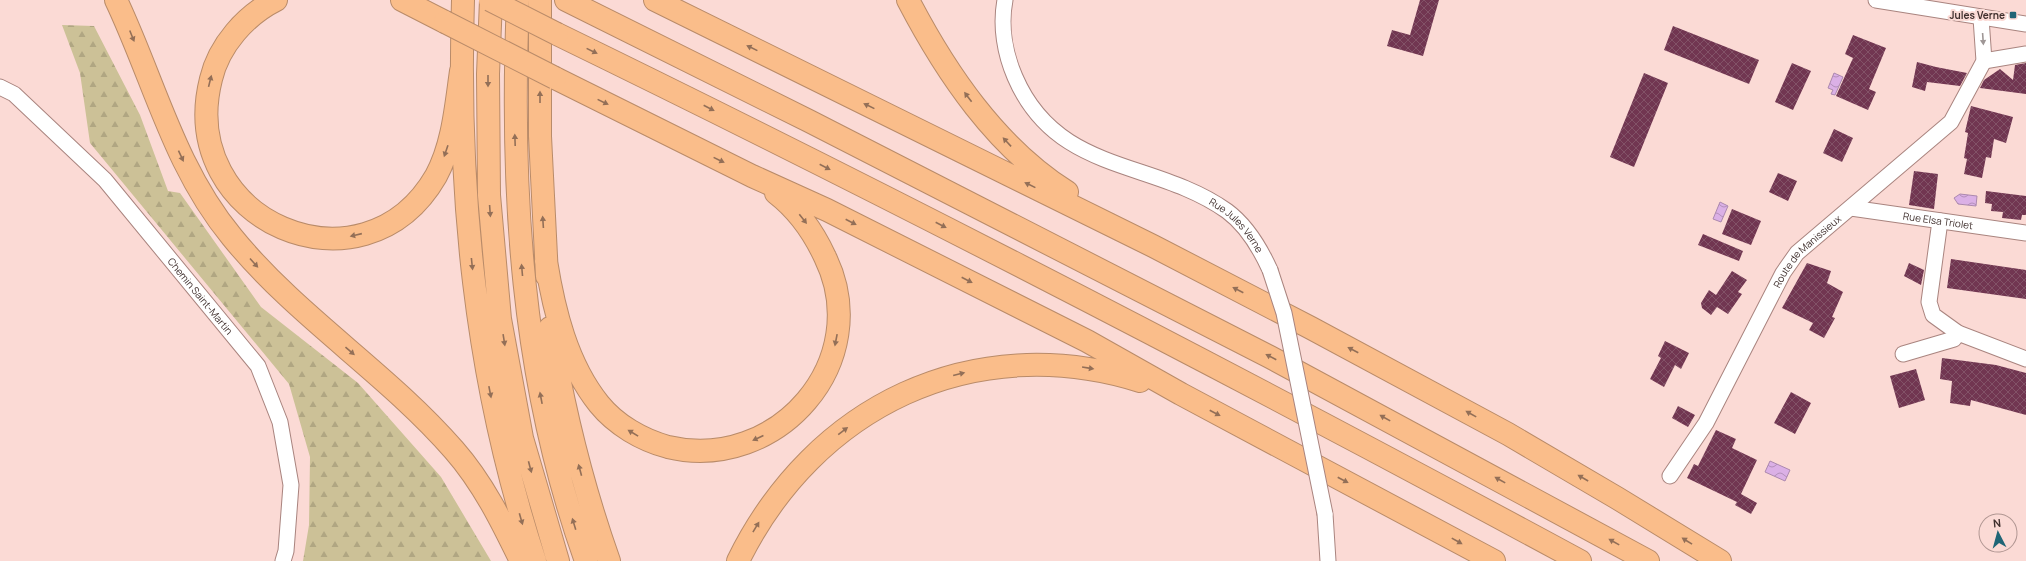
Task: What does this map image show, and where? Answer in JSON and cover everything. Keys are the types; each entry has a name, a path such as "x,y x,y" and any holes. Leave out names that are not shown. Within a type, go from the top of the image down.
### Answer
{"highway":[{"path":"116,0 170,134 197,187 213,212 248,257 283,293 409,403 455,451 493,504 521,561"},
{"path":"276,0 261,9 249,19 224,48 212,72 205,110 206,124 217,167 235,195 260,217 289,231 321,238 350,237 381,228 406,212 430,185 446,152 453,124 461,71"},
{"path":"388,0 411,5 752,176 834,213 1088,341 1181,394 1494,561"},
{"path":"463,0 461,71 469,237 481,343 503,451 535,561"},
{"path":"558,561 522,438 500,319 488,195 488,74 491,0 1068,289 1374,450 1580,561"},
{"path":"518,0 515,134 519,242 525,304 534,364 546,425 561,484 586,561"},
{"path":"540,0 540,136 550,326 565,410 587,495 609,561"},
{"path":"566,0 809,121 1270,357 1648,561"},
{"path":"655,0 1153,246 1367,357 1508,434 1720,561"},
{"path":"908,0 922,27 955,80 972,103 1011,147 1055,184 1153,246"},
{"path":"546,261 557,314 568,349 582,379 600,405 612,417 638,435 651,441 675,448 715,450 733,447 758,439 790,418 807,401 820,383 834,351 838,330 838,310 833,275 813,232 788,202 752,176"},
{"path":"738,561 770,505 785,485 811,457 873,410 918,387 957,374 980,369 1001,366 1043,364 1083,367 1119,374 1181,394"}],"street":[{"name":"Rue Jules Verne","path":"1005,0 1004,37 1008,59 1026,99 1047,124 1058,134 1087,152 1110,163 1168,182 1202,196 1228,212 1252,237 1270,270 1284,313 1325,514 1328,561"},
{"path":"1876,0 2026,24"},
{"path":"1981,18 1984,61 2026,54"},
{"name":"Route de Manissieux","path":"1670,476 1706,423 1783,273 1797,253 1951,122 1984,61"},
{"name":"Chemin Saint-Martin","path":"0,87 14,94 105,180 258,366 280,422 291,485 286,551 283,561"},
{"name":"Rue Elsa Triolet","path":"1850,208 2026,233"},
{"path":"1940,221 1929,302 1933,315 1958,333 2026,359"},
{"path":"1903,354 1954,339 1958,333"}],"green space":[{"path":"62,25 94,26 140,115 168,191 180,193 261,307 358,383 441,477 491,561 303,561 309,525 310,457 289,384 90,143 80,73"}],"water":[{"path":"1834,73 1843,77 1835,95 1831,94 1833,90 1828,88"},
{"path":"1960,194 1977,196 1976,206 1958,204 1954,198"},
{"path":"1720,202 1728,206 1721,222 1713,219"},
{"path":"1770,461 1790,470 1785,481 1765,472"}],"building":[{"path":"1420,0 1439,0 1423,56 1387,46 1392,30 1410,35"},
{"path":"1673,26 1759,60 1749,84 1664,50"},
{"path":"1853,35 1886,48 1869,89 1876,92 1868,110 1836,96 1853,58 1845,54"},
{"path":"1917,62 1967,73 1960,86 1927,82 1925,91 1912,87"},
{"path":"1792,63 1811,71 1793,110 1775,102"},
{"path":"2026,63 2026,94 1980,88 1984,80 2000,69 2013,80 2015,65"},
{"path":"1644,73 1668,83 1634,167 1610,157"},
{"path":"1971,106 2013,117 2006,143 1994,139 1991,158 1986,157 1982,178 1964,174 1967,159 1964,158 1968,133 1965,132"},
{"path":"1834,129 1853,138 1842,162 1823,153"},
{"path":"1914,171 1938,174 1934,209 1909,205"},
{"path":"1778,173 1797,181 1788,201 1769,192"},
{"path":"1986,191 2026,196 2026,215 2022,215 2021,220 2002,218 2003,212 1991,211 1992,204 1985,203"},
{"path":"1732,209 1761,221 1751,245 1722,234"},
{"path":"1703,234 1743,251 1739,261 1698,245"},
{"path":"1951,259 2026,270 2026,299 1947,288"},
{"path":"1807,263 1831,271 1827,283 1843,292 1832,317 1835,318 1824,338 1809,330 1813,323 1782,308"},
{"path":"1909,263 1924,270 1921,285 1904,276"},
{"path":"1732,271 1747,280 1738,292 1742,294 1728,314 1717,307 1711,315 1702,308 1701,303 1709,290 1716,295"},
{"path":"1665,341 1689,353 1681,369 1675,365 1664,387 1650,379 1661,358 1658,356"},
{"path":"1942,358 1996,365 2026,373 2026,415 1971,400 1970,406 1950,403 1952,381 1940,379"},
{"path":"1916,369 1925,400 1899,408 1890,376"},
{"path":"1791,392 1811,403 1795,434 1774,423"},
{"path":"1678,406 1695,415 1688,427 1672,418"},
{"path":"1716,430 1736,439 1732,448 1757,460 1741,494 1757,503 1751,514 1735,505 1737,502 1687,478 1694,464 1698,466"}],"place":[{"name":"Jules Verne","path":"2013,15"}]}
